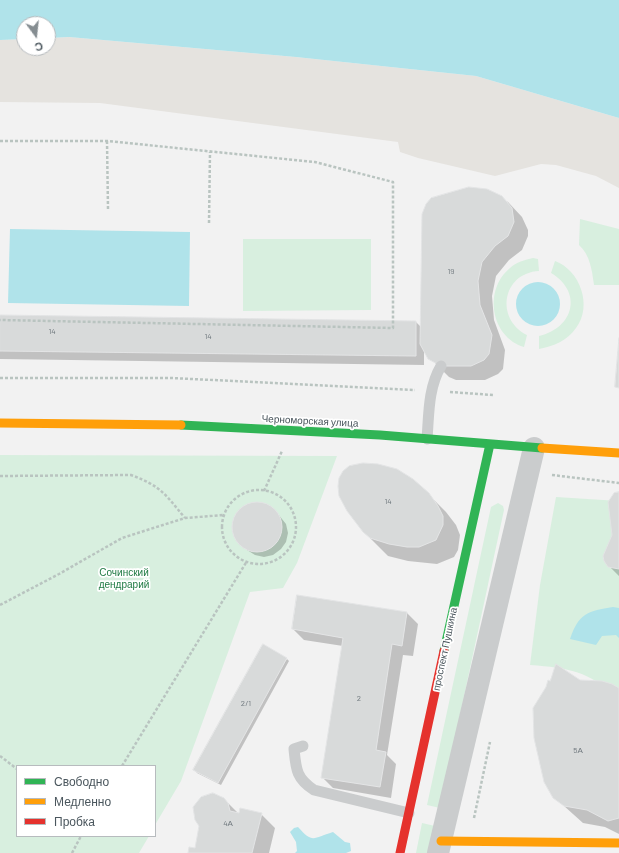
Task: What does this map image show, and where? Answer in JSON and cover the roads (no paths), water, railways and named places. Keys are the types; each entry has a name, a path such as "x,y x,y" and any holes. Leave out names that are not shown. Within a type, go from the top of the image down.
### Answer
{"main road":[{"name":"Черноморская улица","path":"0,423 178,426 381,435 534,448 619,453"},
{"name":"проспект Пушкина","path":"400,853 490,444"},
{"path":"440,847 619,843"}],"street":[{"path":"440,847 534,448"}],"lane":[{"path":"427,439 431,391 434,377 441,366"},
{"path":"303,746 294,749 296,770 302,782 314,790 409,813"}],"water":[{"path":"0,0 619,0 619,118 476,76 296,57 69,37 56,38 56,16 16,16 16,39 0,40"},
{"path":"10,229 190,232 189,306 8,303"},
{"path":"534,282 542,282 554,288 560,300 560,308 554,320 542,326 534,326 522,320 516,308 516,300 522,288"},
{"path":"613,607 619,608 619,638 616,635 602,636 596,645 570,639 577,624 586,615 597,610"},
{"path":"298,827 310,838 317,838 333,832 345,842 350,843 351,851 346,853 295,853 297,851 296,842 290,832 294,828"}],"park label":[{"name":"Сочинский дендрарий","path":"124,578"}]}
